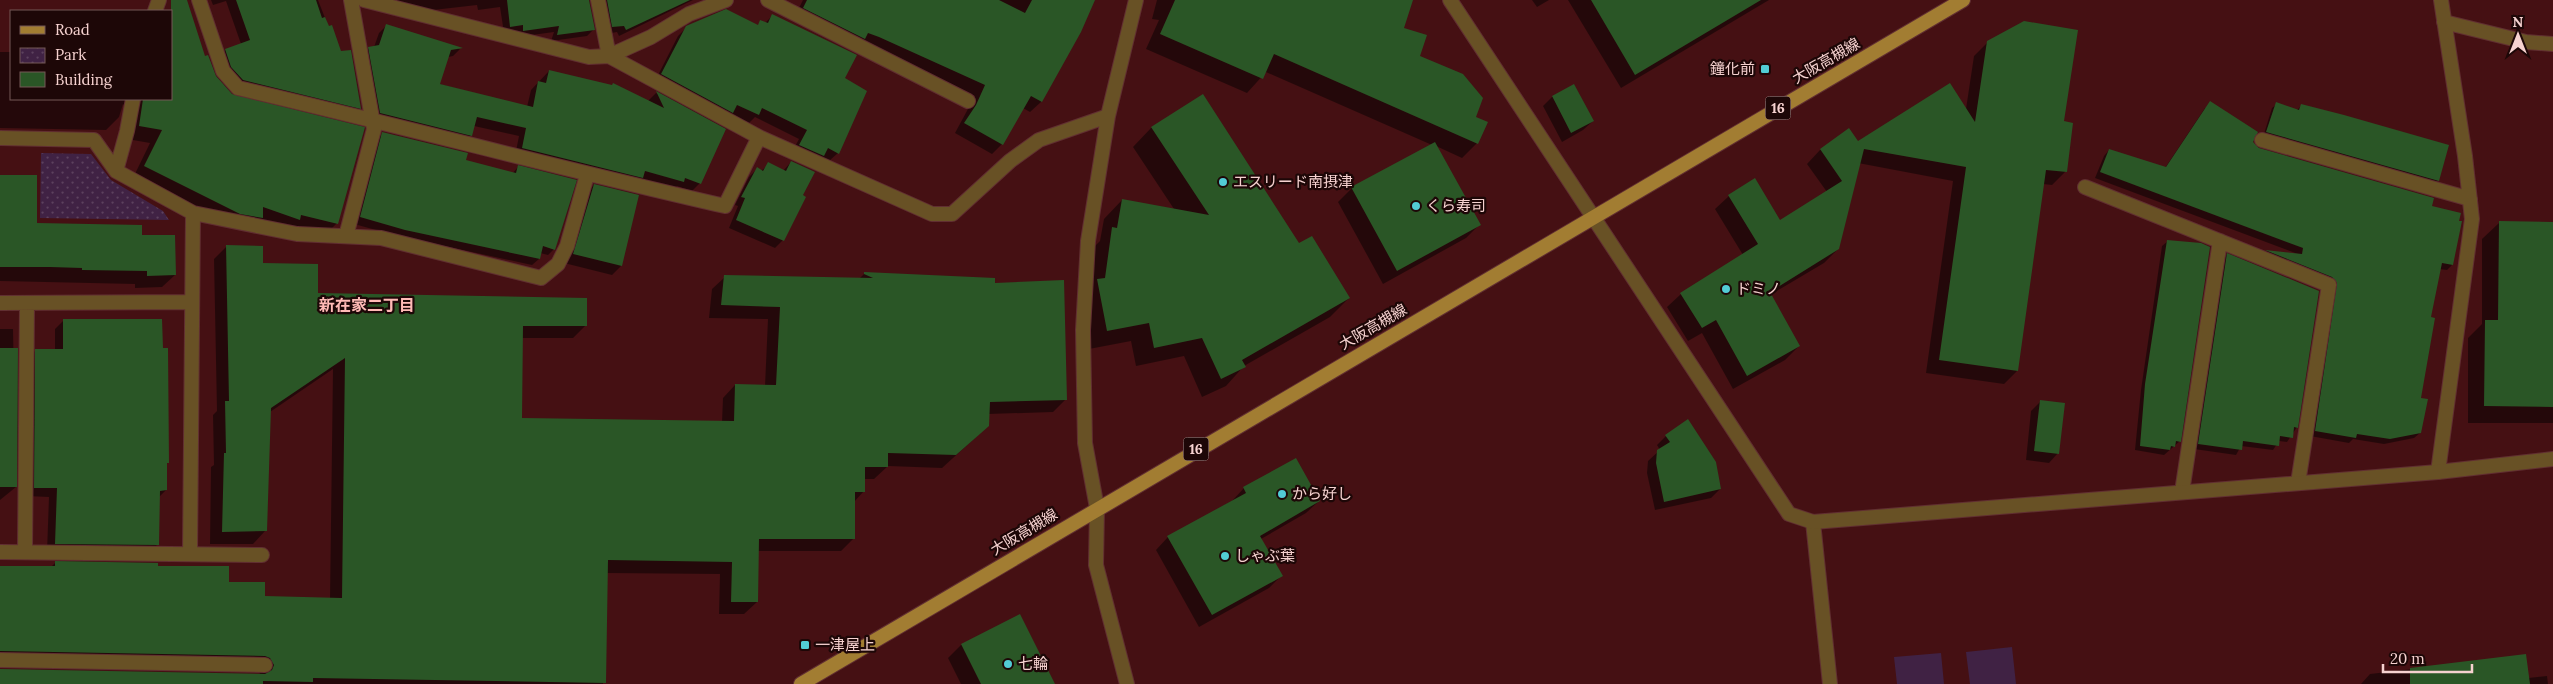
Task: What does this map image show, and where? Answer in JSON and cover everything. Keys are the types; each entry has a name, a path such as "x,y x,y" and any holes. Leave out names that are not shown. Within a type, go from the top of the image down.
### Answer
{"main road":[{"name":"大阪高槻線","path":"801,684 1593,216 1963,0"}],"street":[{"path":"199,0 223,71 238,88 373,119 587,175 725,206 759,137"},
{"path":"346,236 374,130 351,0"},
{"path":"364,0 589,57 609,56 651,37 689,14 726,0"},
{"path":"598,0 609,56"},
{"path":"768,0 968,101"},
{"path":"1127,684 1096,566 1097,508 1085,443 1083,330 1088,241 1108,116 1136,0"},
{"path":"1450,0 1789,514 1813,522 2438,472 2553,459"},
{"path":"2438,472 2472,219 2441,0"},
{"path":"2444,22 2526,42 2553,44"},
{"path":"609,56 759,137 932,214 952,214 1010,161 1039,140 1108,116"},
{"path":"116,171 133,100"},
{"path":"0,138 94,140 116,171 193,213 297,234 381,238 541,278 558,264 567,246 587,175"},
{"path":"2262,140 2470,199"},
{"path":"2085,187 2329,284 2298,483"},
{"path":"190,554 193,213"},
{"path":"2182,492 2220,241"},
{"path":"0,303 192,302"},
{"path":"25,552 27,303"},
{"path":"1813,522 1830,684"},
{"path":"0,552 262,555"},
{"path":"0,660 265,665"}],"green space":[{"path":"41,153 91,154 111,180 163,211 169,220 40,218"},
{"path":"2012,647 2016,684 1970,684 1966,652"},
{"path":"1941,653 1944,684 1897,684 1894,657"}],"building":[{"path":"171,0 187,0 205,56 208,55 216,76 232,94 365,127 338,224 301,215 300,220 263,207 263,218 240,214 144,166 162,130 139,126 143,100 172,100"},
{"path":"236,0 316,0 322,18 325,17 329,26 332,25 341,51 351,50 361,109 243,80 231,67 225,49 250,40"},
{"path":"507,0 589,0 595,30 557,35 559,26 523,31 523,25 510,27"},
{"path":"607,0 690,0 626,30 624,26 612,27"},
{"path":"807,0 999,0 1025,13 1032,0 1095,0 1081,32 1042,102 1031,96 1003,145 964,123 976,105 985,85 879,37 868,33 865,39 803,8"},
{"path":"1175,0 1413,0 1404,28 1427,35 1420,56 1463,74 1483,98 1476,117 1488,122 1478,144 1274,54 1263,79 1160,34"},
{"path":"1591,0 1761,0 1635,75"},
{"path":"726,9 758,25 760,20 768,23 772,14 857,55 845,78 867,91 839,154 828,148 824,156 799,145 807,130 762,108 759,115 737,105 733,113 661,74 686,26"},
{"path":"2024,21 2078,30 2064,121 2073,123 2067,172 2046,170 2018,371 1939,360 1966,167 1864,149 1839,249 1770,292 1800,346 1747,376 1716,320 1702,328 1680,293 1758,244 1728,195 1755,178 1780,220 1842,181 1820,149 1849,128 1858,141 1950,83 1975,122 1987,41"},
{"path":"386,24 463,48 451,50 440,84 533,107 538,81 546,83 549,70 612,85 613,83 664,108 656,91 726,129 701,184 685,178 684,182 645,171 643,178 522,148 526,128 477,117 472,136 380,113 368,47 379,45"},
{"path":"1574,84 1594,121 1571,133 1552,96"},
{"path":"1203,94 1299,243 1312,236 1350,298 1242,360 1246,367 1221,379 1202,338 1154,348 1149,323 1107,331 1097,279 1105,278 1112,227 1117,228 1122,199 1209,215 1151,127"},
{"path":"2210,101 2258,132 2253,142 2259,148 2434,198 2432,206 2461,213 2459,221 2462,221 2453,265 2442,263 2431,317 2435,318 2421,398 2428,399 2421,433 2390,439 2357,434 2356,438 2315,431 2337,283 2332,277 2265,250 2302,254 2303,248 2100,172 2109,149 2166,167"},
{"path":"2276,102 2299,110 2301,104 2449,145 2439,181 2266,132"},
{"path":"382,132 468,153 466,160 516,173 518,165 577,180 555,250 543,246 540,259 405,230 360,217"},
{"name":"くら寿司","path":"1435,142 1481,225 1397,271 1351,187"},
{"path":"791,161 815,172 803,195 806,197 784,241 736,220 745,198 741,197 757,167 763,171 768,162 786,171"},
{"path":"0,175 37,175 37,223 142,225 142,235 175,235 176,275 147,276 147,271 82,270 82,268 0,267"},
{"path":"594,184 639,195 622,266 573,254"},
{"path":"2499,221 2553,222 2553,407 2484,406 2485,320 2498,320"},
{"path":"2167,240 2201,243 2210,247 2181,442 2176,441 2175,447 2171,446 2170,450 2140,446 2145,384"},
{"path":"226,245 263,246 263,263 318,264 318,293 587,298 587,326 523,326 522,418 734,421 735,384 776,385 780,307 721,305 724,275 873,278 864,274 864,272 995,278 995,283 1064,280 1067,400 990,402 989,426 956,455 888,453 888,467 865,467 865,492 855,492 855,539 759,539 758,602 731,602 732,562 608,560 606,683 313,678 313,682 263,681 263,684 0,684 0,669 265,674 272,670 274,665 270,658 265,656 0,651 0,566 55,566 55,561 158,563 158,566 229,566 229,582 265,582 265,596 342,598 345,358 271,408 267,531 222,532 224,453 226,453 225,401 229,401"},
{"path":"2227,253 2319,291 2298,428 2294,427 2293,438 2280,436 2279,446 2243,441 2242,450 2198,444"},
{"path":"63,319 162,319 163,348 168,348 169,463 167,463 167,490 160,491 159,545 55,544 57,488 34,488 35,349 63,349"},
{"path":"0,348 18,348 17,487 0,487"},
{"path":"2040,400 2065,403 2059,454 2034,451"},
{"path":"1688,419 1716,462 1721,489 1664,502 1656,463 1657,450 1670,442 1665,435"},
{"name":"しゃぶ葉","path":"1296,458 1320,501 1260,536 1283,576 1212,615 1167,536 1246,493 1243,487"},
{"name":"七輪","path":"1020,614 1055,684 981,684 961,644"},
{"path":"2526,654 2530,684 2410,684 2410,668"}],"place":[{"name":"鐘化前","path":"1765,69"},
{"name":"エスリード南摂津","path":"1223,182"},
{"name":"くら寿司","path":"1416,206"},
{"name":"ドミノ","path":"1726,289"},
{"name":"から好し","path":"1282,494"},
{"name":"しゃぶ葉","path":"1225,556"},
{"name":"一津屋上","path":"805,645"},
{"name":"七輪","path":"1008,664"}],"district":[{"name":"新在家二丁目","path":"367,305"}]}
